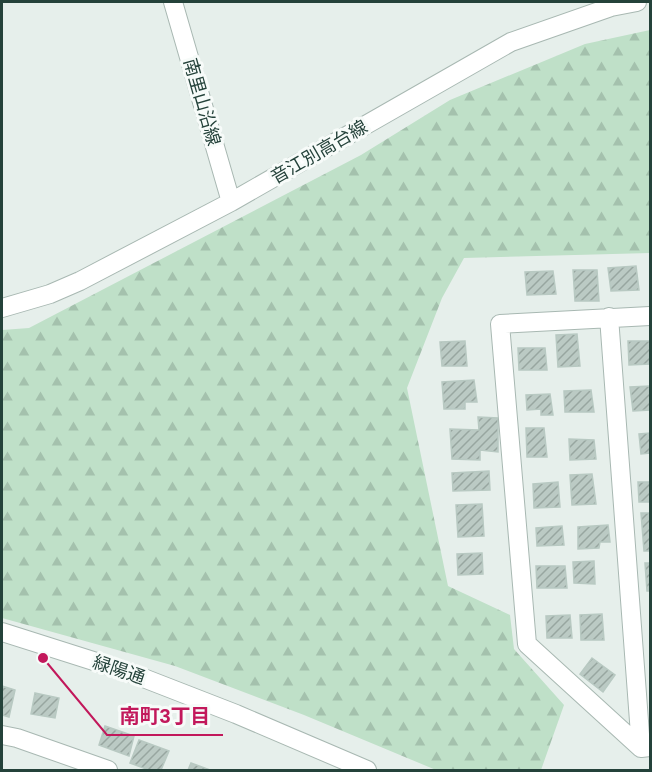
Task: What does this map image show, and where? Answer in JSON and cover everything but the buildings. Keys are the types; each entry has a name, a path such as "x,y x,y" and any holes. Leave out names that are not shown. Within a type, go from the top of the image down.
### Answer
{"street":[{"name":"南里山沿線","path":"173,2 231,202"},
{"name":"音江別高台線","path":"2,308 50,294 231,202 511,42 611,7 637,2"},
{"path":"646,747 527,644 500,324 651,316"},
{"path":"609,317 646,747"},
{"name":"緑陽通","path":"2,632 128,672 236,714 343,766 367,771"},
{"path":"2,735 97,768"}],"green space":[{"path":"650,30 650,253 464,258 442,298 407,388 448,586 510,615 514,649 564,705 541,770 436,770 304,715 175,666 2,618 2,330 29,328 361,155 450,100 585,44"}],"place":[{"name":"南町3丁目","path":"43,658"}]}
